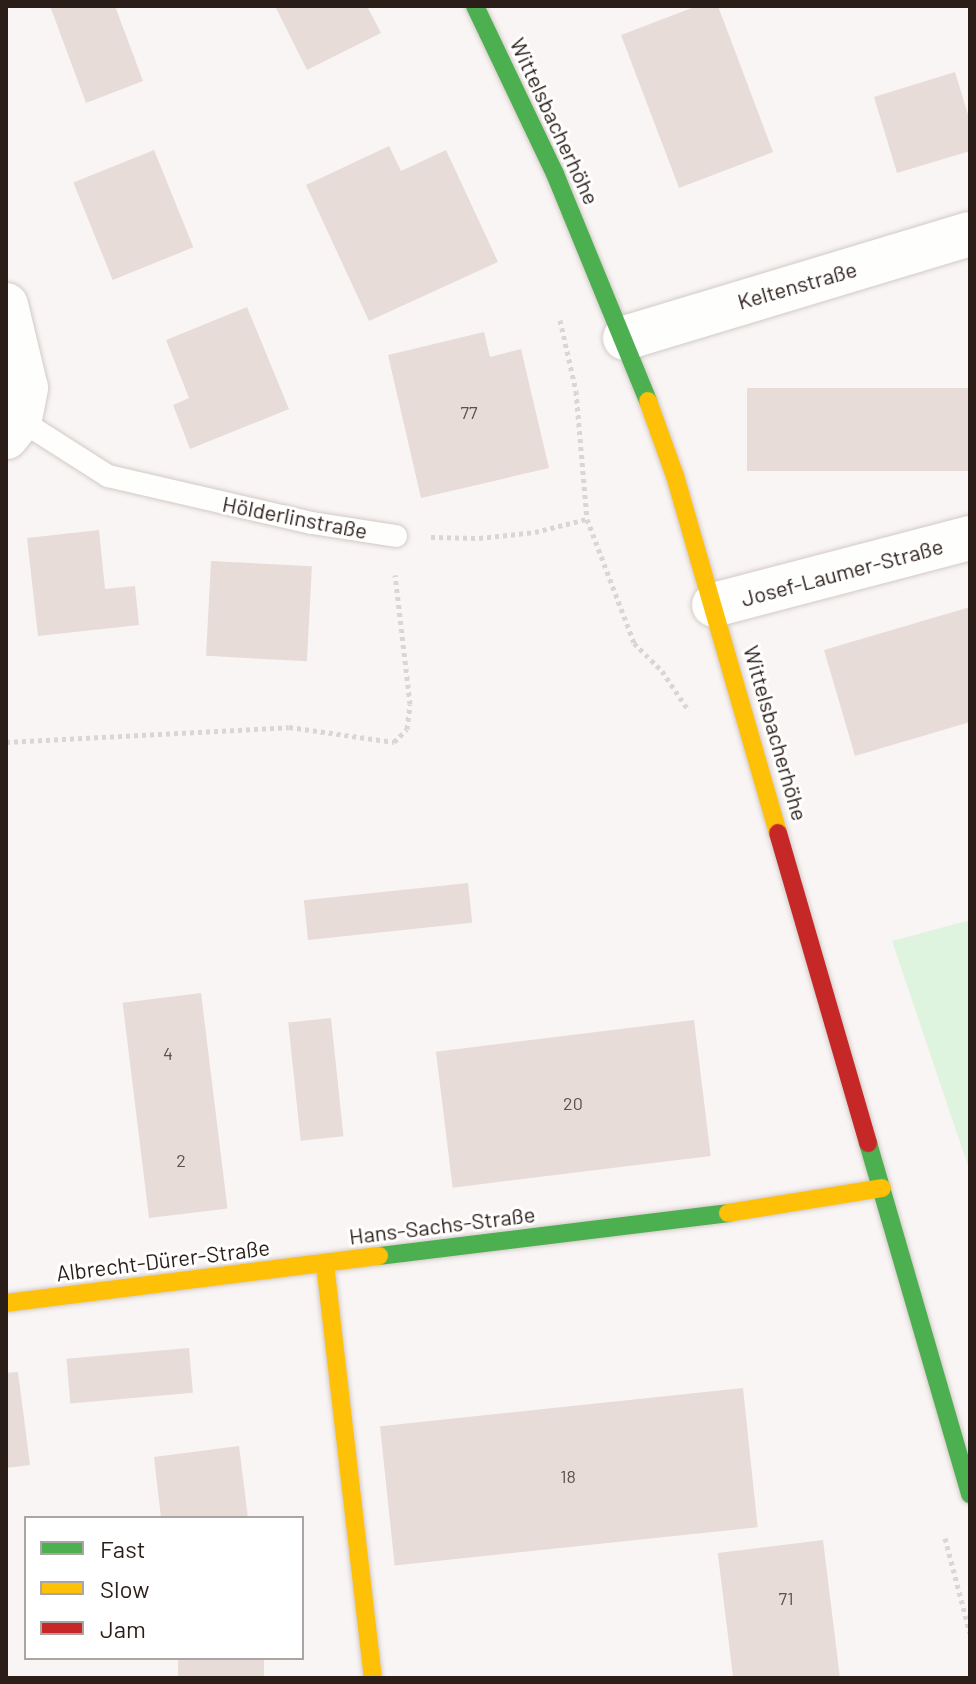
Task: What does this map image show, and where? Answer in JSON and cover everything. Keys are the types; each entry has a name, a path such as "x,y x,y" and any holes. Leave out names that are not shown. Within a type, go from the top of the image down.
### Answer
{"street":[{"name":"Wittelsbacherhöhe","path":"475,6 555,174 625,338 675,476 970,1495"},
{"name":"Keltenstraße","path":"625,338 970,234"},
{"name":"Hölderlinstraße","path":"6,305 26,388 13,429"},
{"name":"Josef-Laumer-Straße","path":"714,605 970,538"},
{"name":"Hans-Sachs-Straße","path":"373,1678 325,1264 727,1213 882,1188"},
{"name":"Albrecht-Dürer-Straße","path":"6,1303 325,1264"}],"lane":[{"name":"Hölderlinstraße","path":"13,429 108,476 312,523 396,536"}],"path":[{"path":"558,312 576,391 587,519 634,643 662,671 689,712"},
{"name":"Hölderlinstraße","path":"396,536 479,538 535,532 587,519"},
{"path":"6,742 289,727 394,742 407,729 410,704 395,591 396,536"},
{"path":"942,1528 970,1633"}],"green space":[{"path":"970,920 970,1172 892,941"}],"building":[{"path":"50,6 115,6 143,81 86,103"},
{"path":"275,6 367,6 381,33 307,70"},
{"path":"697,6 718,6 773,152 679,188 621,35"},
{"path":"955,72 970,121 970,151 897,173 874,97"},
{"path":"389,146 401,171 446,150 498,262 369,321 306,185"},
{"path":"154,150 193,247 113,280 73,183"},
{"path":"247,307 289,409 190,449 173,405 189,398 166,340"},
{"path":"484,332 490,357 521,349 549,468 421,498 388,355"},
{"path":"747,388 970,388 970,471 747,471"},
{"path":"99,530 105,589 135,586 139,625 38,636 27,538"},
{"path":"211,561 312,566 307,661 206,656"},
{"path":"970,607 970,722 855,756 824,650"},
{"path":"468,883 472,923 308,940 304,900"},
{"path":"201,993 227,1208 149,1218 123,1003"},
{"path":"331,1018 343,1136 301,1141 288,1022"},
{"path":"694,1020 711,1156 453,1188 436,1052"},
{"path":"189,1348 193,1393 70,1404 66,1359"},
{"path":"18,1372 30,1465 6,1468 6,1373"},
{"path":"743,1388 758,1527 395,1565 380,1426"},
{"path":"239,1446 248,1516 161,1516 154,1457"},
{"path":"823,1540 840,1678 733,1678 718,1553"},
{"path":"178,1660 264,1660 264,1678 178,1678"}],"traffic: fast":[{"path":"475,6 555,174 648,401"},
{"path":"868,1143 970,1495"},
{"path":"379,1256 728,1213"}],"traffic: slow":[{"path":"648,401 675,476 778,833"},
{"path":"728,1213 882,1188"},
{"path":"6,1303 379,1256"},
{"path":"325,1264 373,1678"}],"traffic: jam":[{"path":"778,833 868,1143"}]}
